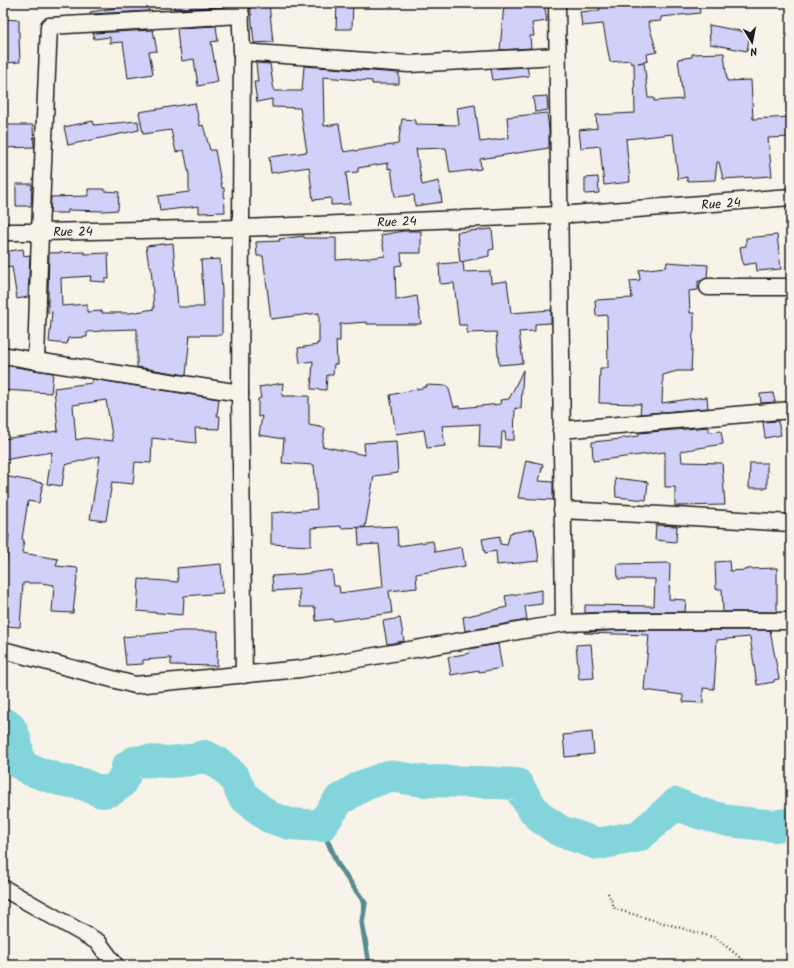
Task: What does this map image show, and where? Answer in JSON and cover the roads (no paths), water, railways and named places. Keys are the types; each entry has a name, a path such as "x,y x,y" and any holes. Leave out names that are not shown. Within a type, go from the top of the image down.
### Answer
{"street":[{"path":"557,3 564,623"},
{"path":"36,361 49,26 241,9 240,393 244,675"},
{"path":"242,52 409,64 557,56"},
{"name":"Rue 24","path":"3,232 241,228 559,214 791,197"},
{"path":"708,288 791,287"},
{"path":"3,355 240,393"},
{"path":"561,430 791,410"},
{"path":"562,510 791,523"},
{"path":"3,650 135,684 300,669 564,623 624,621 791,621"},
{"path":"3,888 98,942 115,965"}],"waterway":[{"path":"3,723 9,726 13,733 19,763 30,770 60,780 82,784 102,792 112,790 120,784 127,767 134,762 169,762 190,760 205,756 217,762 227,770 235,779 243,796 269,817 290,824 321,826 339,800 362,786 389,776 423,781 517,784 532,808 541,818 560,831 598,844 639,836 676,804 699,813 729,821 775,826 791,823"},
{"path":"321,826 338,865 365,903 362,922 370,965"}]}
